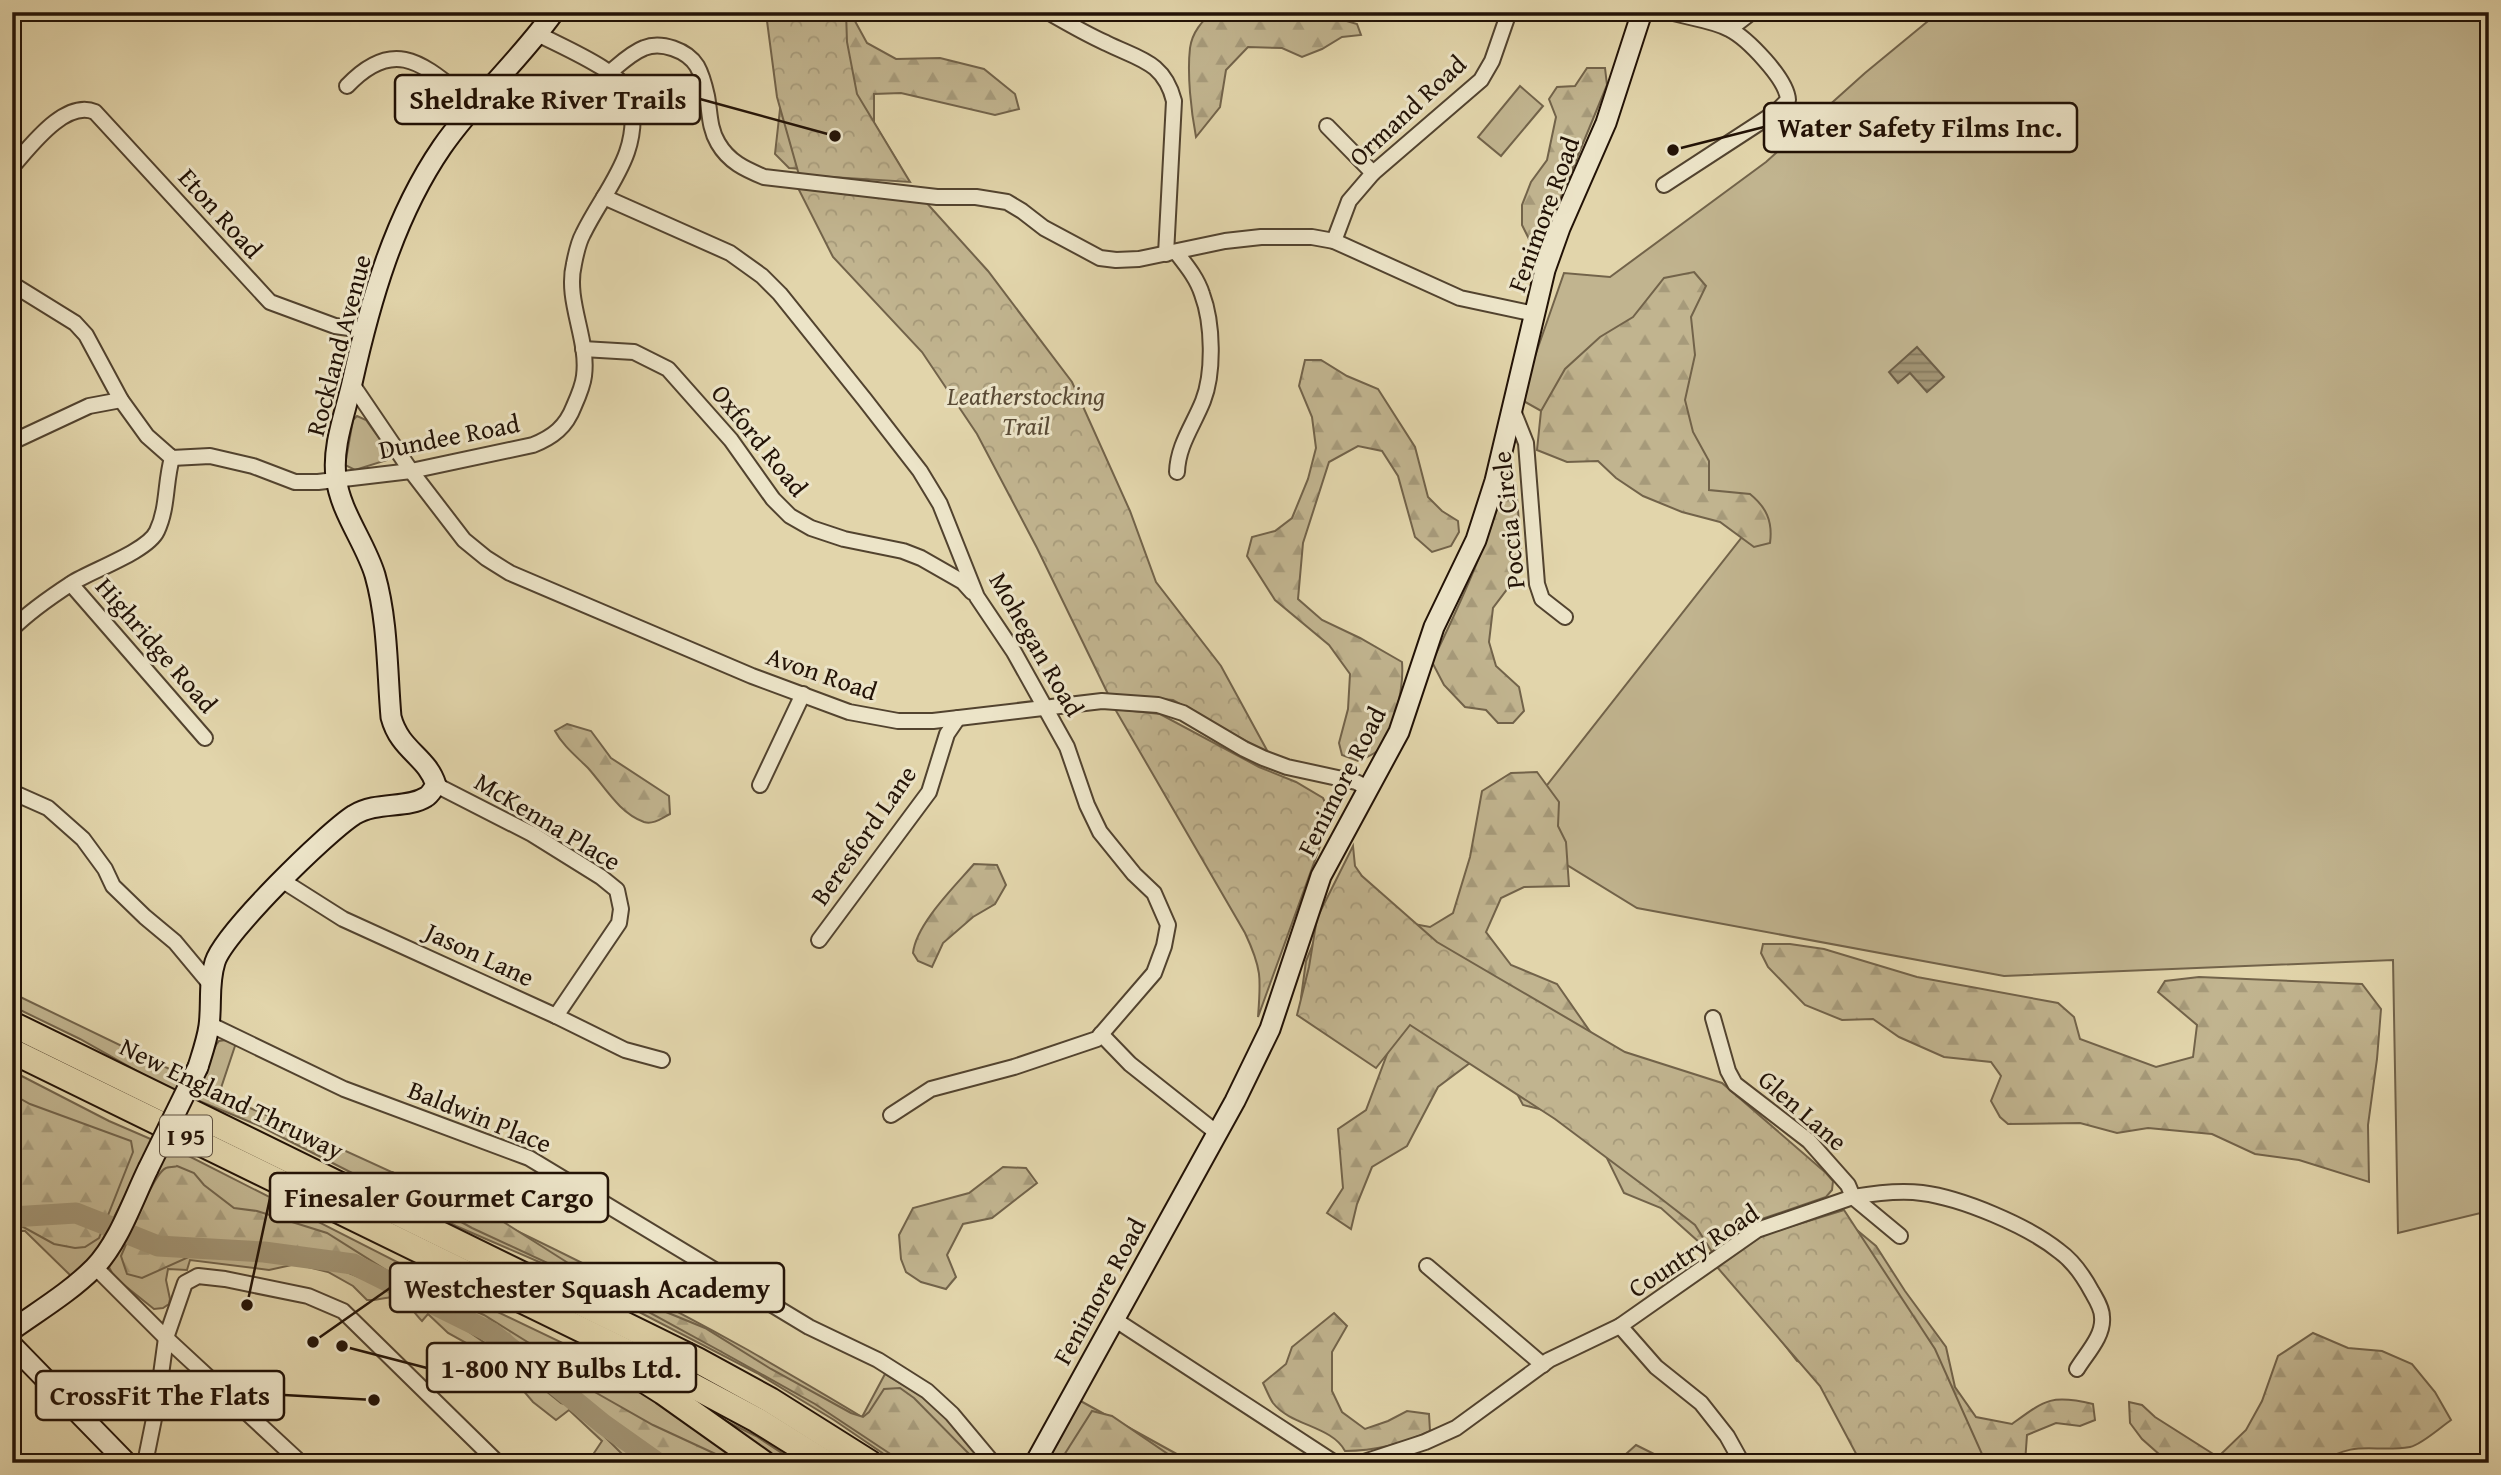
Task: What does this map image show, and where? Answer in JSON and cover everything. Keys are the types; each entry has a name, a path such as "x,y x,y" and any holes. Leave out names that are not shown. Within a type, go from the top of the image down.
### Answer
{"highway":[{"name":"New England Thruway","path":"12,1024 697,1360 770,1400 870,1463"},
{"name":"New England Thruway","path":"12,1051 687,1382 757,1420 826,1463"},
{"path":"469,1275 542,1323 637,1374 763,1463"}],"street":[{"name":"Rockland Avenue","path":"436,785 432,771 402,743 391,718 383,615 375,576 366,550 345,510 336,480 336,451 363,330 391,249 423,180 443,146 554,12"},
{"path":"1048,12 1151,64 1171,86 1174,101 1171,253 1192,272 1202,293 1209,324 1210,378 1204,400 1178,456 1178,472"},
{"name":"Ormand Road","path":"1334,241 1349,201 1373,173 1481,80 1492,61 1509,12"},
{"name":"Fenimore Road","path":"1035,1463 1236,1101 1270,1029 1321,876 1399,732 1434,627 1476,540 1495,481 1545,270 1605,123 1642,12"},
{"path":"1664,185 1776,111 1788,100 1782,83 1762,57 1730,29 1670,12"},
{"path":"1730,29 1752,12"},
{"path":"538,34 610,73 636,51 648,46 658,45 686,55 696,66 707,95 709,120 718,142 731,160 764,177 937,197 976,197 1007,202 1044,228 1100,258 1139,259 1225,241 1261,237 1312,237 1334,241 1460,298 1535,314"},
{"path":"347,86 372,64 395,57 416,62 476,106"},
{"name":"Dundee Road","path":"172,458 210,456 253,466 295,482 318,482 411,471 533,445 552,437 566,423 574,408 584,376 583,349 573,291 573,268 582,236 617,177 630,146 632,115 629,94 624,85 610,73"},
{"name":"Eton Road","path":"23,155 60,117 79,109 96,112 270,303 335,326 363,330"},
{"path":"1326,126 1373,173"},
{"path":"12,143 23,155 12,167"},
{"name":"Mohegan Road","path":"604,197 730,253 762,276 780,294 920,471 940,504 957,541 977,597 1014,652 1067,747 1087,805 1100,832 1134,874 1154,893 1168,925 1154,973 1101,1034"},
{"path":"12,284 75,323 86,335 121,400 147,436 172,458 167,473 164,511 156,534 139,550 71,584 12,629"},
{"name":"Oxford Road","path":"583,349 634,352 668,369 731,440 773,499 790,516 811,528 844,539 903,551 920,558 963,582 977,597"},
{"name":"Avon Road","path":"352,384 411,471 464,540 486,558 510,573 752,676 849,712 898,722 958,718 1102,701 1158,705 1183,713 1244,750 1263,758 1287,767 1356,782 1368,788"},
{"path":"12,442 89,406 121,400"},
{"name":"Poccia Circle","path":"1512,408 1528,452 1537,584 1542,599 1565,617"},
{"name":"Highridge Road","path":"71,584 205,738"},
{"path":"760,785 803,694"},
{"name":"Beresford Lane","path":"819,940 929,792 947,734 958,718"},
{"path":"12,1330 70,1289 95,1266 116,1236 198,1067 209,1024 209,984 216,959 232,934 319,843 355,815 375,806 428,797 436,785"},
{"name":"McKenna Place","path":"436,785 532,834 617,890 621,909 619,923 556,1016"},
{"path":"12,792 48,808 83,839 106,869 113,886 175,942 209,984"},
{"name":"Jason Lane","path":"283,881 343,919 625,1050 662,1060"},
{"name":"Glen Lane","path":"1713,1018 1728,1071 1735,1084 1809,1142 1848,1185 1853,1197 1900,1236"},
{"name":"Baldwin Place","path":"209,1024 344,1089 529,1157 809,1327 878,1360 927,1391 952,1414 993,1463"},
{"path":"891,1115 931,1089 1066,1051 1097,1039 1101,1034 1130,1064 1217,1133"},
{"name":"Country Road","path":"1361,1463 1425,1442 1456,1428 1543,1365 1620,1326 1757,1230 1853,1197 1925,1193 1969,1205 2034,1234 2060,1251 2088,1284 2102,1317 2099,1336 2077,1368"},
{"path":"95,1266 166,1338 301,1463"},
{"path":"1427,1266 1543,1365"},
{"path":"145,1463 166,1338 185,1283 198,1276 225,1279 308,1297 343,1311 497,1462"},
{"path":"1114,1319 1335,1463"},
{"path":"1620,1326 1656,1367 1701,1403 1727,1436 1742,1463"},
{"path":"12,1345 127,1463"}],"green space":[{"path":"769,12 846,12 847,42 857,94 910,182 799,175 777,97 767,21"},
{"path":"772,12 850,12 867,43 896,59 940,58 984,69 1015,94 1019,109 995,115 901,93 874,94 874,123 900,166 895,176 789,168 775,154 781,100"},
{"path":"1214,12 1334,12 1333,17 1357,24 1361,35 1342,37 1302,57 1282,48 1248,47 1226,70 1220,107 1196,137 1190,92 1190,48 1198,27"},
{"path":"1939,12 2489,12 2489,1211 2398,1233 2393,960 2004,976 1637,908 1559,860 1544,789 1749,528 1520,399 1564,273 1610,277 1766,162 1865,73"},
{"path":"1587,68 1605,68 1607,85 1544,238 1532,245 1522,225 1522,205 1531,182 1547,160 1556,117 1549,99 1557,87 1575,86"},
{"path":"1520,86 1543,106 1501,156 1478,137"},
{"name":"Leatherstocking Trail","path":"798,188 924,200 988,271 1072,382 1130,511 1156,582 1221,666 1269,754 1173,700 1108,694 1037,548 977,434 922,352 833,257"},
{"path":"1694,272 1706,286 1691,317 1695,355 1685,400 1693,432 1709,461 1709,490 1750,494 1767,515 1770,543 1754,547 1720,522 1682,512 1643,496 1616,478 1598,461 1567,462 1537,450 1541,411 1565,369 1600,337 1633,317 1664,278"},
{"path":"1305,360 1321,360 1347,376 1378,389 1415,447 1428,497 1442,511 1458,521 1459,532 1451,546 1432,552 1415,537 1398,476 1382,451 1358,446 1329,462 1303,543 1298,599 1322,620 1402,662 1400,696 1394,719 1376,752 1358,761 1342,755 1339,743 1348,709 1350,674 1329,645 1275,600 1247,556 1252,537 1275,531 1292,518 1308,479 1316,448 1312,417 1299,386"},
{"path":"357,416 366,420 389,452 387,460 355,470 345,465 353,420"},
{"path":"1505,484 1516,485 1521,549 1517,576 1493,608 1489,642 1496,666 1519,687 1524,711 1513,723 1498,723 1486,710 1465,707 1444,685 1432,662 1472,574"},
{"path":"1115,709 1160,714 1323,798 1328,809 1328,824 1258,1017 1259,974 1245,933"},
{"path":"567,724 591,731 611,758 669,796 670,814 647,823 627,812 558,736 555,731"},
{"path":"1537,772 1559,802 1558,826 1566,842 1569,886 1524,887 1501,898 1486,932 1511,965 1557,984 1605,1053 1757,1217 1713,1245 1699,1242 1661,1208 1624,1193 1602,1148 1568,1116 1523,1105 1505,1071 1478,1057 1438,1087 1407,1146 1372,1167 1357,1204 1351,1229 1327,1213 1343,1188 1338,1129 1366,1110 1395,1033 1340,1004 1301,998 1306,961 1341,876 1403,922 1430,927 1453,913 1470,857 1482,791 1511,773"},
{"path":"1353,846 1355,866 1362,876 1437,942 1625,1052 1722,1083 1826,1173 1833,1181 1832,1190 1826,1197 1759,1220 1712,1252 1695,1225 1655,1194 1555,1119 1410,1025 1376,1068 1297,1015 1317,918"},
{"path":"974,864 997,865 1006,885 995,904 973,917 943,943 932,967 918,961 913,953 921,930 937,906"},
{"path":"1763,944 1790,944 1824,949 1917,977 2058,1003 2074,1017 2080,1039 2156,1067 2193,1057 2197,1025 2158,992 2165,981 2199,977 2362,984 2381,1009 2368,1125 2369,1182 2299,1160 2255,1154 2212,1134 2148,1128 2117,1133 2080,1123 2008,1124 2000,1117 1991,1101 2001,1076 1991,1062 1944,1057 1899,1037 1873,1019 1842,1020 1805,1005 1768,967 1761,953"},
{"path":"12,993 184,1076 176,1093 80,1039 12,1006"},
{"path":"219,1041 236,1043 219,1094 553,1248 748,1350 862,1417 885,1374 937,1406 985,1463 897,1463 834,1420 757,1373 560,1271 456,1226 260,1126 192,1098 216,1045"},
{"path":"12,1071 109,1121 153,1140 92,1261 71,1276 25,1231 12,1231"},
{"path":"12,1094 30,1104 131,1141 133,1152 99,1238 85,1247 54,1244 16,1223 12,1214"},
{"path":"169,1146 458,1293 592,1357 749,1463 605,1463 594,1453 602,1441 569,1410 556,1420 533,1402 497,1360 448,1333 428,1314 422,1321 399,1298 367,1300 353,1286 328,1272 296,1264 269,1270 190,1260 187,1270 168,1269 166,1280 169,1304 154,1309 114,1277 109,1267"},
{"path":"177,1166 194,1173 204,1185 234,1208 257,1211 327,1233 397,1277 484,1315 550,1356 593,1391 653,1425 735,1463 634,1463 575,1407 561,1403 498,1352 459,1325 398,1293 318,1262 193,1255 142,1278 127,1274 121,1256 141,1208 161,1173 167,1168"},
{"path":"1003,1167 1026,1168 1037,1183 992,1218 963,1224 947,1255 956,1277 946,1289 921,1282 906,1272 901,1259 899,1235 913,1208 969,1193"},
{"path":"392,1172 502,1221 576,1268 644,1303 705,1328 771,1369 851,1413 863,1417 884,1389 900,1388 914,1398 978,1463 904,1463 815,1404 623,1298 472,1228 434,1207"},
{"path":"1844,1210 1935,1349 1986,1463 1861,1463 1820,1386 1717,1267 1763,1235"},
{"path":"1852,1226 1876,1246 1946,1347 1955,1387 1976,1417 2012,1424 2041,1404 2067,1400 2093,1404 2095,1420 2080,1426 2056,1423 2027,1435 2025,1463 1917,1463 1825,1372 1797,1361 1746,1295"},
{"path":"1334,1313 1347,1326 1332,1352 1332,1391 1342,1412 1365,1429 1407,1411 1429,1414 1430,1431 1389,1446 1345,1451 1331,1436 1290,1417 1273,1403 1263,1383 1286,1364 1292,1347"},
{"path":"2313,1333 2348,1348 2382,1351 2412,1364 2435,1392 2451,1420 2415,1446 2355,1449 2344,1451 2320,1463 2169,1463 2142,1439 2130,1423 2129,1402 2142,1405 2155,1417 2218,1457 2246,1430 2262,1401 2278,1356"},
{"path":"1077,1399 1193,1463 1046,1463"},
{"path":"1092,1411 1112,1416 1181,1463 1059,1463"},
{"path":"716,1416 756,1436 797,1463 779,1463 714,1419"},
{"path":"1636,1445 1672,1463 1616,1463"}],"shaded area":[{"path":"1917,347 1944,377 1927,392 1910,373 1898,383 1889,372"}],"waterway":[{"path":"12,1217 76,1213 109,1226"},
{"path":"128,1234 158,1246 264,1252 353,1264 492,1333 603,1424 658,1463"}],"place":[{"name":"Sheldrake River Trails","path":"835,136"},
{"name":"Water Safety Films Inc.","path":"1673,150"},
{"name":"Finesaler Gourmet Cargo","path":"247,1305"},
{"name":"Westchester Squash Academy","path":"313,1342"},
{"name":"1-800 NY Bulbs Ltd.","path":"342,1346"},
{"name":"CrossFit The Flats","path":"374,1400"}]}
